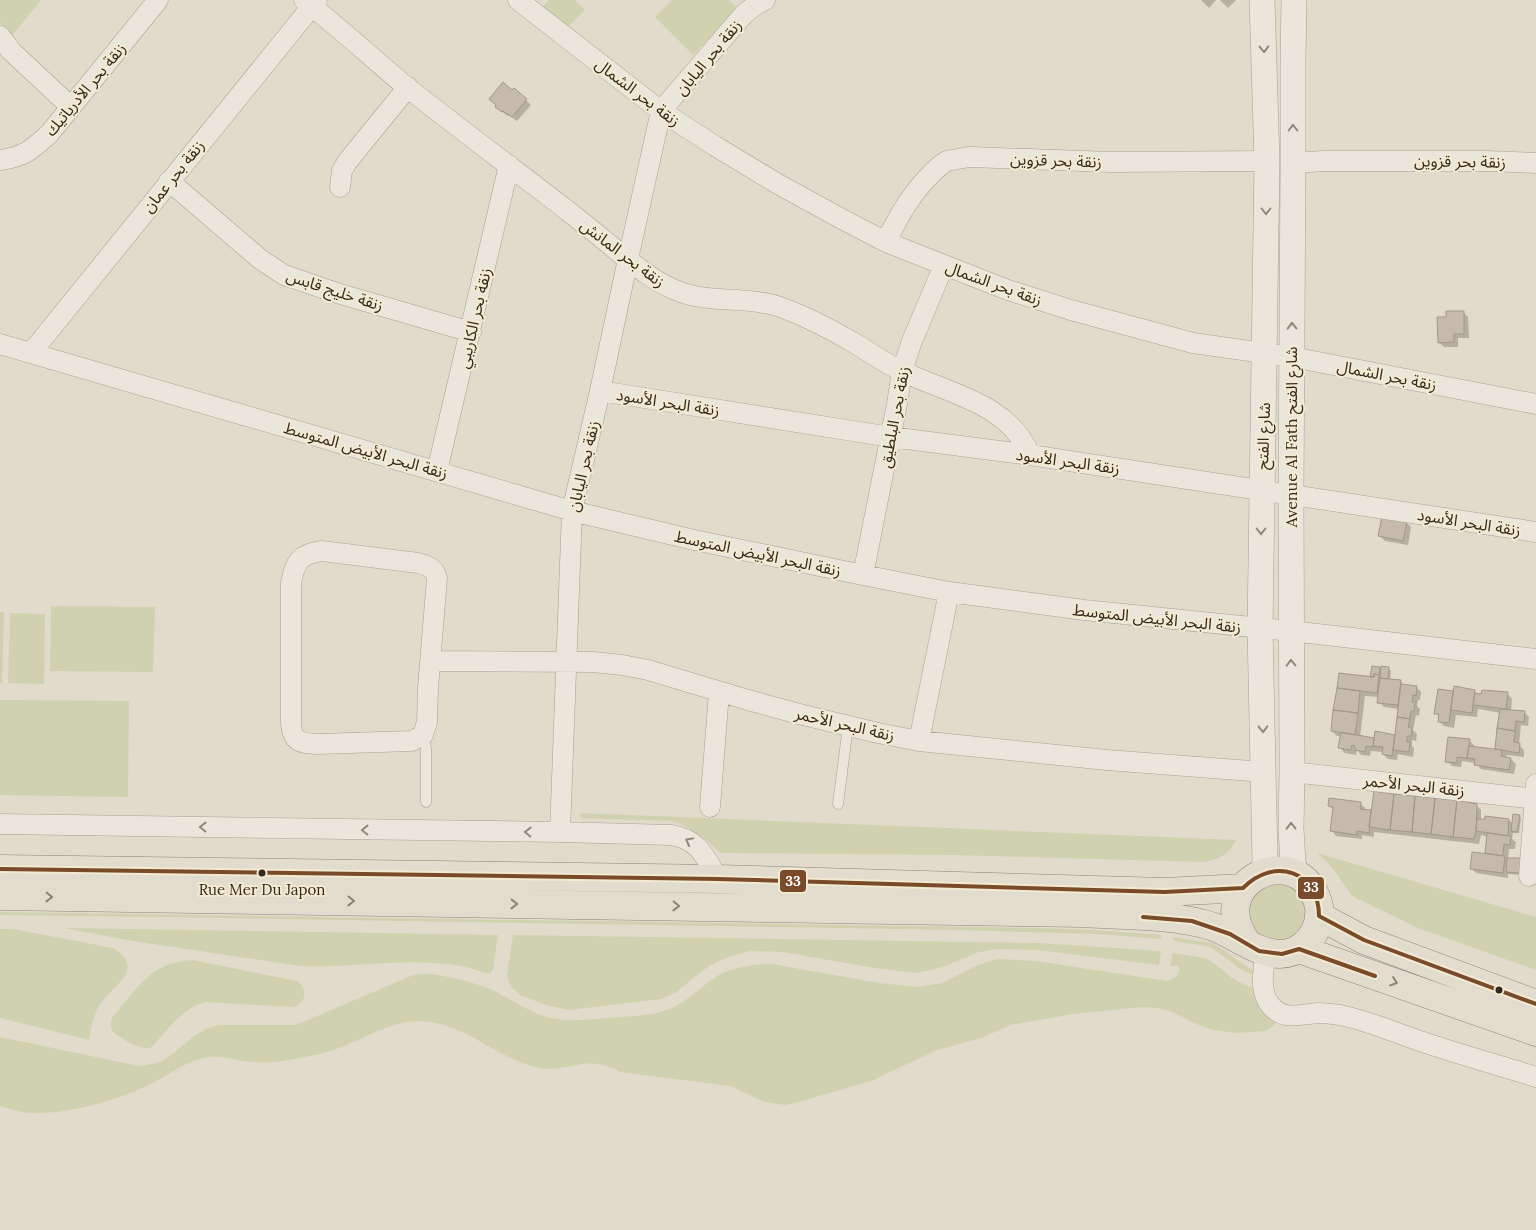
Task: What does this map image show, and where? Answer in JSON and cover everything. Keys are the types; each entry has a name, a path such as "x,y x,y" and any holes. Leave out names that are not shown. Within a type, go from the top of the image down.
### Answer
{"main road":[{"path":"0,869 718,879 1165,892 1253,880 1274,870 1285,870 1296,874 1306,881 1314,891 1319,903 1320,916 1313,935 1307,942 1299,949 1282,954 1257,948 1218,929 1192,922 1083,913 0,896"},
{"path":"1253,880 1237,898 1235,910 1236,923 1240,934 1257,948"},
{"path":"1320,916 1364,940 1536,1004"},
{"path":"1299,949 1536,1032"}],"street":[{"name":"زنقة بحر الأدرياتيك","path":"0,160 10,159 28,152 49,134 158,0"},
{"name":"زنقة بحر الشمال","path":"518,0 662,112 778,184 886,242 1008,290 1193,343 1292,357 1536,404"},
{"name":"زنقة بحر اليابان","path":"560,832 572,510 662,112 744,14 765,0"},
{"name":"شارع الفتح","path":"1253,880 1265,861 1260,629 1267,161 1262,0"},
{"name":"Avenue Al Fath شارع الفتح","path":"1294,0 1291,828 1296,874"},
{"name":"زنقة بحر المانش","path":"311,2 408,87 648,276 663,285 693,296 710,299 737,299 777,306 802,316 853,342 902,371 988,408 1006,422 1025,442 1030,455"},
{"name":"زنقة بحر عمان","path":"31,353 311,2"},
{"path":"0,36 11,51 71,107"},
{"path":"340,187 342,172 351,157 408,87"},
{"name":"زنقة بحر قزوين","path":"886,242 902,210 913,194 937,168 952,160 970,157 1110,162 1267,161"},
{"name":"زنقة بحر قزوين","path":"1293,163 1378,160 1536,163"},
{"name":"زنقة بحر الكاريبي","path":"438,471 509,165"},
{"name":"زنقة خليج قابس","path":"169,182 260,259 284,275 337,293 471,332"},
{"name":"زنقة بحر البلطيق","path":"863,575 898,404 902,371 912,341 944,265"},
{"name":"زنقة البحر الأبيض المتوسط","path":"0,344 572,510 694,540 863,575 949,592 1084,610 1536,659"},
{"name":"زنقة البحر الأسود","path":"600,391 891,437 1030,455 1536,532"},
{"path":"322,551 418,563 435,571 437,578 427,722 423,735 412,741 338,744 304,743 296,740 292,735 291,582 294,566 301,557 312,552 322,551"},
{"path":"920,741 949,592"},
{"name":"زنقة البحر الأحمر","path":"430,661 593,662 622,665 648,670 719,692 878,734 920,741 1107,760 1264,772"},
{"path":"710,807 719,692"},
{"name":"زنقة البحر الأحمر","path":"1292,772 1535,794"},
{"path":"1529,876 1535,794"},
{"path":"0,824 560,832 680,836 688,839 701,850 718,879"},
{"path":"1257,948 1264,967 1263,988 1267,1002 1275,1011 1287,1016 1319,1013 1340,1015 1368,1022 1425,1043 1536,1077"}],"lane":[{"path":"838,804 848,726"},
{"path":"423,735 426,748 426,802"}],"green space":[{"path":"0,0 41,0 11,37 0,22"},
{"path":"549,0 575,0 585,10 568,27 542,7"},
{"path":"672,0 729,0 738,9 693,55 655,17"},
{"path":"51,606 155,607 153,672 50,671"},
{"path":"0,612 4,612 2,683 0,683"},
{"path":"10,613 45,614 44,684 8,683"},
{"path":"0,700 129,701 128,797 0,795"},
{"path":"580,813 1236,840 1224,855 1205,862 954,855 721,853 692,830 672,821 581,818"},
{"path":"1317,853 1536,917 1536,970 1418,928 1352,896 1337,874"},
{"path":"1273,882 1292,886 1306,901 1307,921 1295,937 1276,943 1258,936 1247,919 1250,899 1255,891"},
{"path":"0,912 1035,928 1161,935 1161,939 1096,934 959,930 0,915"},
{"path":"64,928 498,935 493,969 491,973 484,973 451,964 418,962 300,966 133,941"},
{"path":"0,929 13,929 113,948 123,955 127,963 127,970 118,985 99,1006 91,1027 89,1040 0,1018"},
{"path":"513,935 1039,943 1161,951 1159,965 1038,950 998,949 979,952 940,968 915,973 874,968 783,952 750,951 725,958 713,964 675,993 661,999 569,1010 546,1005 520,995 511,987 507,975"},
{"path":"1173,937 1211,943 1258,972 1258,976 1243,971 1212,948 1174,941"},
{"path":"1173,953 1205,958 1232,978 1256,989 1279,1019 1266,1031 1236,1033 1213,1030 1170,1011 1157,1008 1143,1007 1073,1014 1010,1025 982,1038 937,1050 871,1081 785,1105 765,1102 730,1086 620,1072 608,1066 597,1064 547,1069 535,1067 506,1056 465,1033 450,1027 420,1021 398,1024 334,1050 283,1061 256,1062 207,1057 186,1064 134,1092 89,1106 58,1112 29,1113 0,1106 0,1037 139,1066 154,1064 170,1056 204,1030 212,1027 221,1025 296,1025 411,976 421,974 439,975 471,982 492,990 535,1013 554,1019 576,1020 641,1016 658,1013 674,1007 723,973 737,968 758,965 772,964 879,983 918,987 942,983 974,967 1000,959 1036,961 1167,981 1176,977 1179,972 1179,966 1170,966"},
{"path":"192,960 297,981 303,988 303,1000 292,1007 206,1002 198,1004 183,1014 153,1046 148,1048 132,1044 112,1030 112,1018 137,987 146,979 165,966"}],"building":[{"path":"503,82 527,99 512,117 495,107 496,105 489,99"},
{"path":"1446,311 1464,311 1464,334 1454,334 1454,342 1438,343 1437,317 1446,317"},
{"path":"1382,516 1407,521 1403,541 1378,536"},
{"path":"1372,666 1380,667 1379,675 1374,674 1374,677 1370,677"},
{"path":"1381,666 1389,667 1388,679 1380,678"},
{"path":"1339,673 1374,677 1374,674 1379,675 1377,693 1337,688"},
{"path":"1380,678 1401,680 1398,705 1377,703"},
{"path":"1401,684 1417,686 1416,696 1413,695 1412,702 1415,702 1414,711 1411,711 1410,719 1397,717"},
{"path":"1454,686 1475,690 1472,713 1451,710"},
{"path":"1337,688 1360,691 1358,713 1333,710"},
{"path":"1438,689 1453,691 1449,723 1438,722 1439,714 1434,714"},
{"path":"1482,690 1508,692 1506,709 1473,705 1475,693 1481,694"},
{"path":"1500,709 1525,711 1524,722 1516,721 1515,731 1497,728"},
{"path":"1333,710 1358,713 1355,735 1331,731"},
{"path":"1397,717 1410,719 1408,727 1412,728 1411,736 1407,736 1407,742 1410,742 1409,752 1393,750"},
{"path":"1497,728 1515,731 1514,742 1520,743 1519,753 1495,749"},
{"path":"1375,731 1395,735 1392,756 1382,754 1383,747 1373,746"},
{"path":"1341,732 1374,738 1373,747 1366,746 1365,752 1355,750 1355,746 1352,745 1351,750 1338,748"},
{"path":"1448,737 1470,739 1467,758 1457,757 1457,763 1445,762"},
{"path":"1469,746 1502,750 1501,756 1511,758 1509,770 1474,765 1475,759 1467,758"},
{"path":"1374,791 1394,794 1390,830 1369,827"},
{"path":"1394,794 1415,796 1412,832 1390,830"},
{"path":"1415,796 1435,798 1431,834 1412,832"},
{"path":"1329,798 1361,802 1360,809 1371,810 1369,833 1357,831 1357,835 1330,831 1333,807 1328,806"},
{"path":"1435,798 1457,800 1453,837 1431,834"},
{"path":"1457,800 1477,804 1474,839 1453,837"},
{"path":"1513,814 1520,815 1517,832 1511,831"},
{"path":"1485,816 1509,819 1508,836 1476,831 1477,819 1485,819"},
{"path":"1487,833 1511,836 1510,845 1504,844 1503,856 1485,853"},
{"path":"1472,852 1505,856 1503,873 1470,869"},
{"path":"1507,858 1521,858 1520,873 1506,872"}],"transit line":[{"name":"33","path":"0,869 718,879 1165,892 1243,888 1255,878 1280,871 1292,873 1303,879 1311,888 1317,900 1319,916 1364,940 1536,1004"},
{"name":"33","path":"1143,917 1192,921 1230,934 1259,951 1282,954 1299,949 1375,976"}],"place":[{"name":"Rue Mer Du Japon","path":"262,873"}]}
